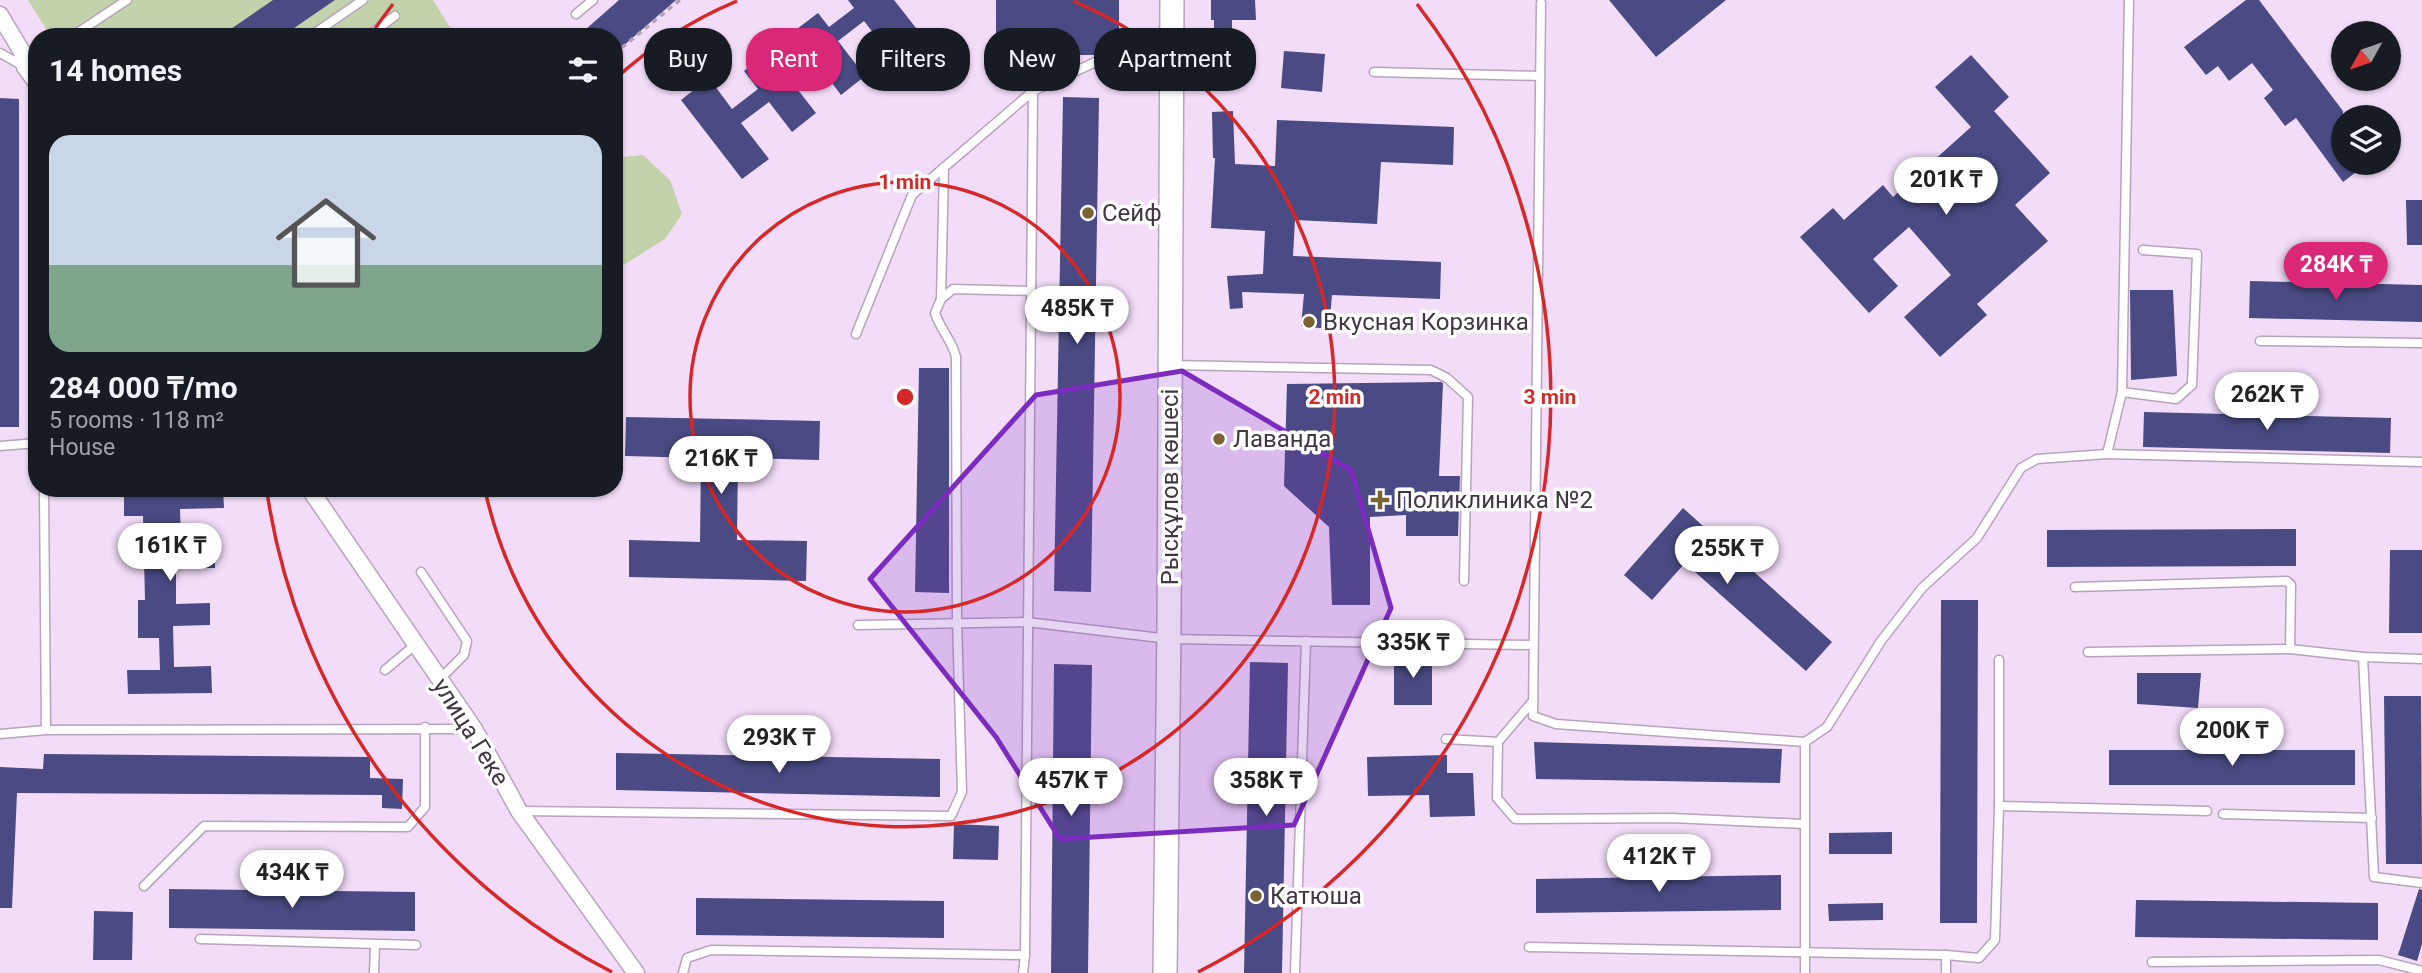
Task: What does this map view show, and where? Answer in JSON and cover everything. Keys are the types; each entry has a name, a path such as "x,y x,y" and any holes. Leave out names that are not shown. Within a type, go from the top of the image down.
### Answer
{"street":[{"name":"Рысқұлов көшесі","path":"1171,0 1171,28"},
{"path":"0,15 28,59"},
{"name":"Рысқұлов көшесі","path":"1165,973 1171,91"},
{"name":"улица Геке","path":"315,497 474,729 519,811 636,973"}],"lane":[{"path":"85,28 127,0"},
{"path":"323,28 363,0"},
{"path":"576,14 593,0"},
{"path":"2107,454 2122,392 2129,0"},
{"path":"1541,3 1533,716 1556,724 1805,742 1827,727 1881,641 1922,588 1977,538 2021,468 2037,459 2107,454 2422,462"},
{"path":"378,28 395,16"},
{"path":"0,53 28,62"},
{"path":"1374,72 1540,76"},
{"path":"856,334 912,195 1032,91"},
{"path":"1023,973 1032,91"},
{"path":"519,811 951,816 962,792 957,621 956,357 952,343 939,326 935,313 941,299 944,167"},
{"path":"2122,392 2176,399 2192,385 2197,254 2143,250"},
{"path":"941,299 953,289 1031,291"},
{"path":"2260,341 2422,343"},
{"path":"1170,365 1431,370 1447,378 1468,397 1464,581"},
{"path":"0,446 28,444"},
{"path":"44,497 46,730"},
{"path":"421,572 467,641 464,655 439,680"},
{"path":"2075,587 2287,581 2291,584 2290,649"},
{"path":"858,625 957,621 1027,622 1169,639 1533,645"},
{"path":"1295,973 1306,641"},
{"path":"385,670 415,645"},
{"path":"2088,652 2290,649 2363,657 2422,659"},
{"path":"2363,657 2374,877 2422,883"},
{"path":"1529,947 1946,955 1979,958 1995,940 1999,660"},
{"path":"1533,701 1498,742 1497,798 1515,819 1672,818 1804,824"},
{"path":"144,886 204,826 408,827 425,807 425,727"},
{"path":"0,734 46,730 425,727 474,729"},
{"path":"1447,739 1498,742"},
{"path":"1805,742 1805,973"},
{"path":"1999,806 2207,811"},
{"path":"2223,814 2372,818"},
{"path":"200,939 375,946 416,945"},
{"path":"374,973 375,946"},
{"path":"683,973 687,958 710,950 1025,955"},
{"path":"1946,955 1946,973"},
{"path":"2152,962 2379,960 2422,971"}],"path":[{"path":"623,47 680,0"}],"highlighted area":[{"path":"1182,371 1351,470 1391,608 1294,825 1060,839 996,737 870,579 1036,395"}],"green space":[{"path":"28,0 433,0 450,28 45,28"},
{"path":"643,155 670,180 682,214 665,239 623,265 623,157"}],"building":[{"path":"273,0 335,0 294,28 232,28"},
{"path":"619,0 676,0 623,46 623,28 587,28"},
{"path":"848,0 894,0 916,28 869,28 864,21 842,38 842,28 798,28 818,13 829,27 854,8"},
{"path":"996,0 1119,0 1119,28 1094,28 1094,55 1080,55 1080,28 996,28"},
{"path":"1211,0 1255,0 1256,20 1232,20 1232,28 1214,28 1214,20 1211,20"},
{"path":"1609,0 1726,0 1656,57"},
{"path":"2246,0 2259,0 2338,105 2331,105 2331,166 2296,118 2285,126 2264,98 2273,90 2252,63 2229,81 2218,66 2206,75 2184,47"},
{"path":"842,46 856,64 856,83 841,95 838,91 842,91"},
{"path":"1284,51 1325,54 1322,92 1281,88"},
{"path":"1971,55 2009,97 1994,111 2050,173 2015,205 2048,241 1977,304 1987,315 1940,357 1904,317 1951,275 1909,227 1873,259 1898,286 1869,313 1800,237 1833,208 1844,220 1883,185 1893,197 1971,127 1935,87"},
{"path":"692,91 719,91 732,109 755,91 799,91 816,113 792,132 769,102 741,123 769,159 742,179 681,100"},
{"path":"1063,97 1099,98 1091,592 1054,591"},
{"path":"0,98 19,99 19,427 0,427"},
{"path":"1233,111 1235,164 1275,166 1277,120 1454,127 1453,165 1381,162 1377,224 1295,220 1293,256 1441,262 1440,299 1332,295 1329,329 1301,326 1304,294 1242,292 1243,308 1230,309 1227,276 1263,274 1265,231 1211,228 1215,158 1212,112"},
{"path":"2338,175 2352,175 2343,182"},
{"path":"2406,200 2422,200 2422,245 2407,245"},
{"path":"2250,281 2422,285 2422,322 2249,318"},
{"path":"2130,290 2173,290 2177,376 2131,380"},
{"path":"919,368 949,368 949,593 915,592"},
{"name":"Поликлиника №2","path":"1441,382 1439,476 1460,476 1458,536 1406,536 1406,515 1370,517 1370,605 1332,605 1329,527 1284,486 1287,384"},
{"path":"2144,412 2391,418 2390,453 2143,447"},
{"path":"626,417 820,421 819,460 738,458 737,540 807,541 806,581 629,577 629,540 700,542 701,458 625,456"},
{"path":"124,497 223,497 224,508 180,509 181,539 215,539 215,568 176,568 176,604 210,603 210,625 173,626 174,667 211,666 212,693 128,694 127,670 160,670 159,638 138,638 138,600 145,600 143,516 124,516"},
{"path":"1683,508 1832,642 1806,671 1685,563 1652,600 1624,575"},
{"path":"2296,529 2296,566 2047,567 2047,530"},
{"path":"2390,550 2422,550 2422,633 2389,633"},
{"path":"1941,600 1978,600 1977,923 1940,923"},
{"path":"1394,655 1432,656 1432,705 1394,705"},
{"path":"1250,662 1288,663 1282,973 1244,973"},
{"path":"1054,664 1092,665 1088,973 1051,973"},
{"path":"2137,673 2201,673 2198,708 2137,704"},
{"path":"2384,696 2421,696 2422,864 2386,864"},
{"path":"1534,742 1782,749 1780,783 1536,779"},
{"path":"2109,750 2355,750 2355,785 2109,785"},
{"path":"616,753 940,759 940,797 616,790"},
{"path":"44,754 370,757 370,778 403,779 402,809 382,808 382,795 17,793 12,908 0,908 0,767 43,769"},
{"path":"1447,755 1447,773 1473,773 1475,816 1430,817 1429,795 1368,796 1367,757"},
{"path":"954,824 999,826 998,860 953,859"},
{"path":"1892,832 1892,854 1829,854 1829,833"},
{"path":"1781,875 1781,910 1536,913 1536,879"},
{"path":"169,889 415,892 415,931 169,928"},
{"path":"2419,889 2422,890 2422,944 2417,961 2398,955"},
{"path":"696,898 944,901 944,938 696,935"},
{"path":"2136,900 2378,903 2378,940 2135,937"},
{"path":"1883,903 1883,920 1829,921 1828,904"},
{"path":"94,911 133,912 132,960 93,960"}],"place":[{"name":"Сейф","path":"1088,213"},
{"name":"Вкусная Корзинка","path":"1309,322"},
{"name":"Лаванда","path":"1219,439"},
{"name":"Поликлиника №2","path":"1380,500"},
{"name":"Катюша","path":"1256,896"}]}
